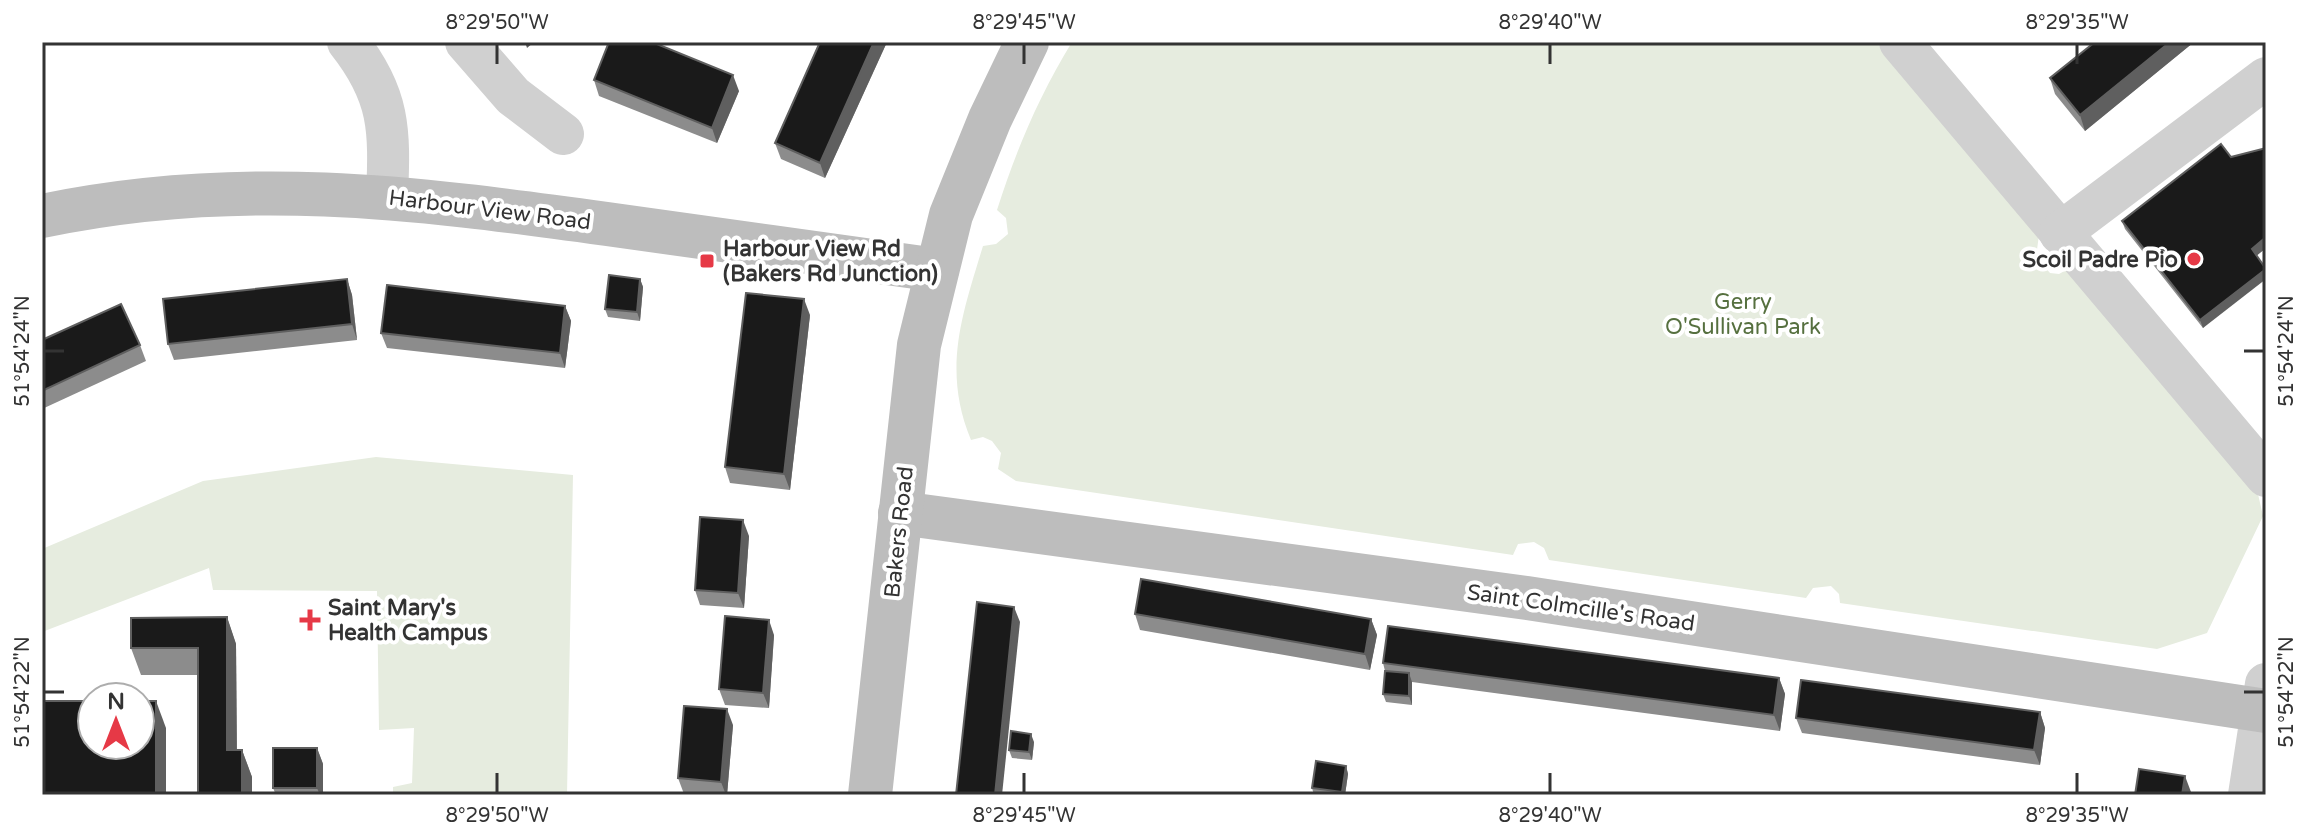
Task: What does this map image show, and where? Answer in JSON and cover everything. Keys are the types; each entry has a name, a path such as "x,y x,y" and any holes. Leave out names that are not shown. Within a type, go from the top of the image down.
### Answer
{"street":[{"path":"466,42 513,96 563,134"},
{"name":"Bakers Road","path":"870,795 919,345 951,215 990,119 1027,42"},
{"path":"1900,42 2266,476"},
{"path":"354,44 385,107 389,137 387,196"},
{"path":"2060,233 2266,78"},
{"name":"Harbour View Road","path":"42,216 147,198 316,191 387,196 937,270"},
{"name":"Saint Colmcille's Road","path":"900,513 2264,702 2249,795"}],"green space":[{"name":"Gerry O'Sullivan Park","path":"1072,42 1876,42 2039,235 2036,257 2050,273 2059,274 2068,269 2258,494 2263,516 2207,633 2157,649 1840,603 1839,594 1831,586 1813,588 1806,598 1549,560 1544,548 1534,542 1518,544 1513,555 1016,481 998,469 1001,453 992,441 983,437 971,440 958,390 958,343 983,246 996,244 1008,234 1006,218 997,210 1012,166 1039,103"},
{"path":"376,457 573,475 567,795 393,795 393,787 412,783 414,728 379,730 377,591 213,590 209,568 42,632 42,549 203,481"}],"building":[{"path":"609,42 652,42 733,75 712,128 594,80"},
{"path":"820,42 874,42 820,163 775,143"},
{"path":"2095,42 2170,42 2080,115 2050,78"},
{"path":"2221,144 2231,157 2266,148 2266,237 2252,249 2266,269 2200,320 2122,221"},
{"path":"609,275 640,279 637,312 605,309"},
{"path":"347,279 352,324 168,344 163,299"},
{"path":"387,285 565,306 560,353 381,333"},
{"path":"746,293 804,299 784,474 725,467"},
{"path":"121,304 140,345 42,391 42,340"},
{"path":"700,517 743,520 738,593 695,590"},
{"path":"1141,579 1371,619 1365,654 1135,614"},
{"path":"977,602 1014,607 995,795 956,795"},
{"path":"725,616 769,620 763,693 719,689"},
{"path":"227,617 227,750 242,750 242,795 198,795 198,648 131,648 131,618"},
{"path":"1388,626 1779,678 1774,715 1383,663"},
{"path":"1385,671 1409,673 1409,696 1383,694"},
{"path":"1801,680 2040,712 2034,750 1796,718"},
{"path":"42,701 76,701 76,761 156,761 156,795 42,795"},
{"path":"684,706 727,709 721,782 678,778"},
{"path":"1011,731 1031,734 1029,752 1009,750"},
{"path":"273,748 317,748 317,788 273,788"},
{"path":"1316,761 1346,766 1342,792 1312,788"},
{"path":"2139,769 2185,776 2182,795 2135,795"}],"place":[{"name":"Scoil Padre Pio","path":"2194,259"},
{"name":"Harbour View Rd (Bakers Rd Junction)","path":"707,261"},
{"name":"Saint Mary's Health Campus","path":"310,620"}]}
